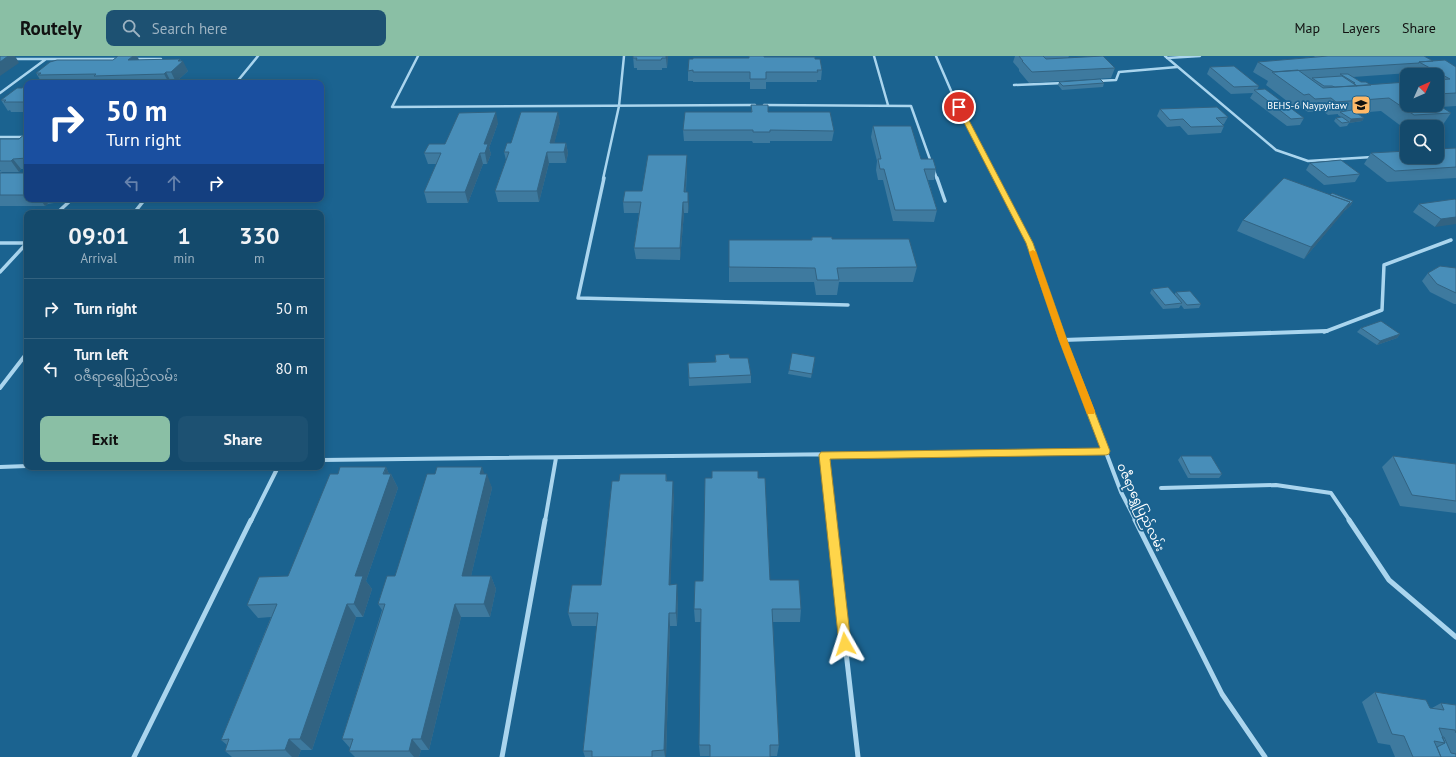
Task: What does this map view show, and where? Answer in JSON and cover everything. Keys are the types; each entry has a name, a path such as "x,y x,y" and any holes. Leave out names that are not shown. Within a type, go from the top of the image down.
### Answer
{"street":[{"path":"0,93 50,56"},
{"path":"238,80 258,56"},
{"path":"418,56 392,107 888,104 911,106 945,201"},
{"path":"624,56 620,106 578,298 848,305"},
{"path":"874,56 888,104"},
{"name":"ဝဇီရာရွှေပြည်လမ်း","path":"936,56 952,93 1030,243 1063,340 1121,492 1222,694 1265,757"},
{"path":"1166,57 1200,56"},
{"path":"1166,57 1276,150 1308,161 1376,157"},
{"path":"8,58 123,59"},
{"path":"130,59 161,59"},
{"path":"1093,81 1116,80 1119,72 1177,67"},
{"path":"1014,85 1069,82"},
{"path":"0,137 24,137"},
{"path":"61,210 69,202"},
{"path":"136,210 143,202"},
{"path":"1063,340 1323,332 1382,310 1384,265 1451,240"},
{"path":"0,243 24,243"},
{"path":"0,272 24,246"},
{"path":"0,388 24,357"},
{"path":"324,460 1106,451"},
{"path":"824,455 858,757"},
{"path":"502,757 556,458"},
{"path":"0,466 24,466"},
{"path":"134,757 277,470"},
{"path":"1161,488 1276,485 1331,493 1389,580 1456,637"}],"building":[{"path":"0,56 8,56 0,62"},
{"path":"118,56 133,56 128,60 180,59 178,61 183,61 171,72 166,72 164,74 94,76 96,74 38,75 41,73 36,73 50,62 57,60 113,60"},
{"path":"633,56 666,56 666,58 662,58 661,60 636,60 637,58 633,58"},
{"path":"749,56 815,57 815,59 820,59 822,70 817,70 818,72 766,72 766,79 750,79 750,72 688,71 689,59 693,58 749,58"},
{"path":"1019,56 1043,56 1046,59 1103,56 1115,68 1032,72"},
{"path":"1328,56 1424,56 1433,61 1274,72 1258,62"},
{"path":"1445,60 1456,67 1456,93 1444,94 1444,79 1450,79 1444,76 1444,68 1430,68 1419,62"},
{"path":"1234,66 1259,86 1234,87 1210,67"},
{"path":"1298,70 1323,88 1400,82 1400,105 1389,98 1336,102 1331,98 1315,99 1309,94 1304,95 1272,72"},
{"path":"1340,74 1348,74 1361,82 1366,82 1371,85 1357,86 1353,83 1355,83"},
{"path":"1342,76 1357,86 1324,86 1312,78"},
{"path":"1100,79 1104,83 1063,86 1059,82"},
{"path":"24,87 24,102 4,102 6,100 1,100 17,88"},
{"path":"1265,89 1304,118 1291,119 1254,90"},
{"path":"751,105 768,105 768,112 830,112 834,131 770,130 770,132 753,132 753,130 683,130 685,112 752,112"},
{"path":"1217,107 1228,117 1216,118 1224,126 1191,127 1183,119 1170,120 1160,109"},
{"path":"1444,108 1451,113 1414,115 1410,112 1444,112"},
{"path":"1352,110 1364,118 1351,119 1340,112"},
{"path":"496,112 484,144 488,144 485,153 480,153 465,192 424,192 441,153 424,153 429,144 445,144 459,113"},
{"path":"521,112 558,112 550,143 566,143 564,152 547,152 537,191 495,191 509,152 504,152 507,143 511,143"},
{"path":"1342,117 1349,122 1342,123 1336,118"},
{"path":"873,126 911,126 921,159 933,159 936,169 924,169 937,210 895,210 884,169 880,169 878,159 881,159"},
{"path":"24,135 24,158 13,159 11,161 0,161 0,139 19,139"},
{"path":"1456,148 1456,167 1395,171 1371,153 1400,151 1400,164 1444,164 1444,149"},
{"path":"648,155 687,155 684,192 688,192 688,202 683,202 680,248 634,248 641,202 623,202 625,191 642,191"},
{"path":"1341,160 1360,174 1328,177 1310,163"},
{"path":"0,173 24,173 24,195 0,195"},
{"path":"1284,178 1350,202 1311,247 1243,220"},
{"path":"1332,193 1353,201 1347,207 1350,202 1330,195"},
{"path":"1455,199 1456,217 1441,219 1419,204"},
{"path":"812,237 832,237 832,239 909,239 917,267 837,268 839,280 817,280 815,268 729,267 729,240 812,240"},
{"path":"1440,266 1456,268 1456,293 1437,284 1428,273"},
{"path":"1168,287 1182,303 1165,305 1152,289"},
{"path":"1190,291 1201,304 1187,305 1176,292"},
{"path":"1381,321 1400,334 1380,341 1361,328"},
{"path":"792,353 815,357 812,374 789,370"},
{"path":"729,354 730,358 748,358 751,375 689,378 688,363 716,362 715,355"},
{"path":"1181,456 1211,456 1222,474 1190,474"},
{"path":"1393,456 1456,464 1456,501 1412,495"},
{"path":"340,467 386,467 383,474 391,474 355,576 363,576 354,604 347,604 300,739 289,739 285,750 225,751 229,739 221,740 277,604 247,605 259,577 288,576 330,474 338,474"},
{"path":"437,467 482,467 480,474 487,474 462,576 491,576 484,604 455,604 421,739 412,739 409,751 349,751 353,739 342,739 385,604 378,604 387,576 395,576 427,474 435,474"},
{"path":"712,471 758,471 758,478 765,478 770,580 799,580 801,609 772,609 779,745 770,745 770,757 710,757 710,745 699,745 701,609 694,609 695,581 703,581 705,478 712,478"},
{"path":"620,474 666,474 666,481 673,481 669,585 677,584 676,613 669,613 664,750 652,751 652,757 592,757 592,751 583,751 598,613 568,613 572,585 601,585 612,481 619,481"},
{"path":"1375,692 1426,700 1430,708 1444,710 1441,703 1456,705 1456,733 1455,730 1439,728 1445,743 1434,741 1441,757 1413,757 1404,736 1392,734"},
{"path":"1442,737 1444,737 1451,753 1456,754 1456,757 1441,757 1437,747 1445,743"}],"slow traffic":[{"path":"1033,252 1063,340 1090,411"}],"place":[{"name":"BEHS-6 Naypyitaw","path":"1361,105"}],"route":[{"path":"845,644 824,455 1106,451 1063,340 1030,243 959,107"}]}
